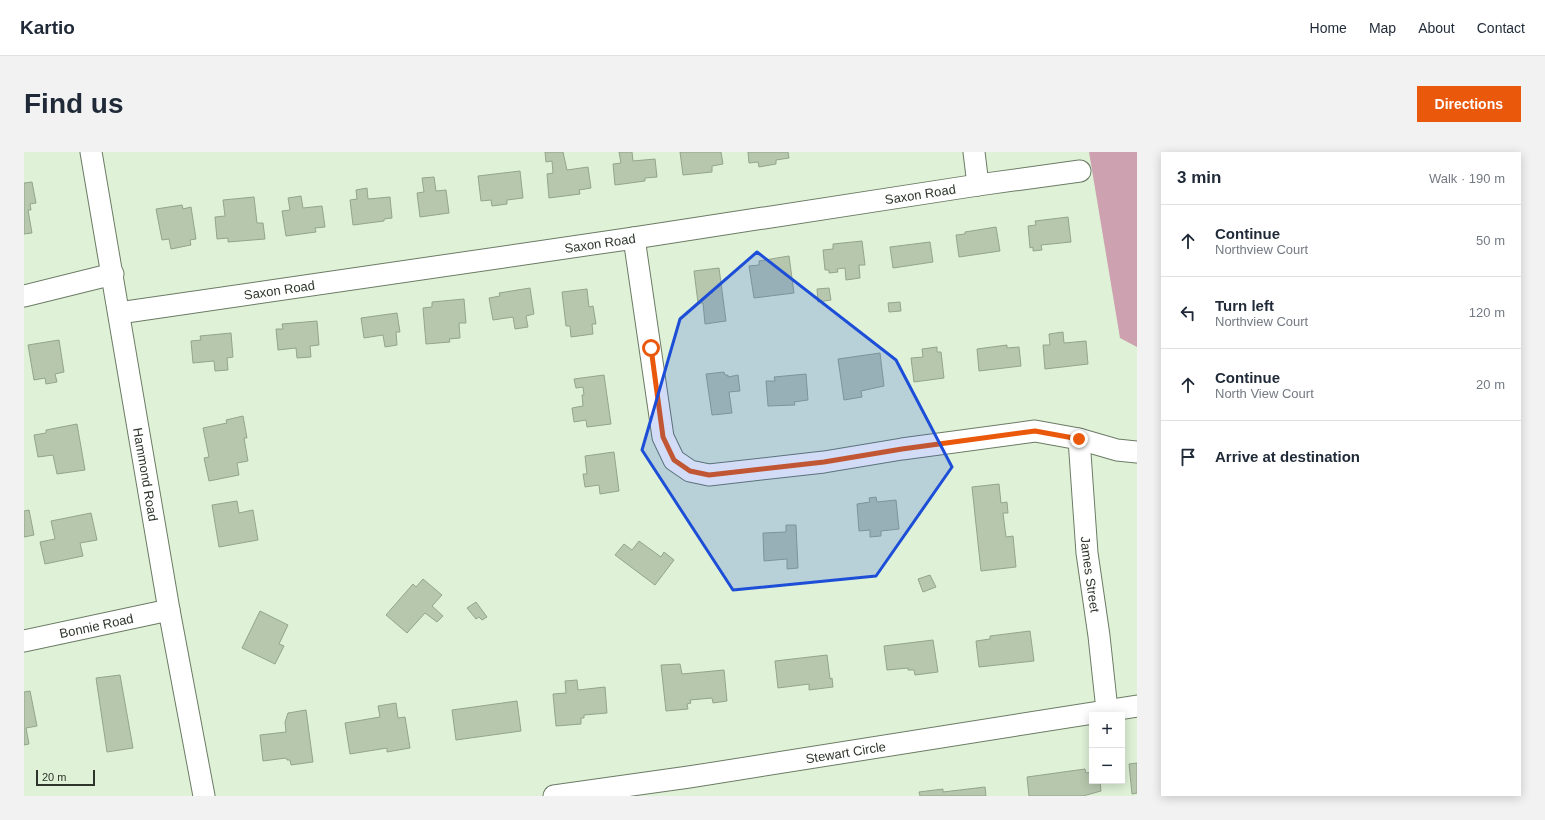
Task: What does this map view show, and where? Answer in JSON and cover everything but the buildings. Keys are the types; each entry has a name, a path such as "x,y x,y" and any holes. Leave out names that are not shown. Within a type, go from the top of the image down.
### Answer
{"street":[{"name":"Hammond Road","path":"91,152 113,274 169,610 204,796"},
{"path":"974,152 978,185"},
{"name":"Saxon Road","path":"119,313 1080,171"},
{"path":"634,238 663,437 674,460 690,471 709,475 824,462 902,449 1035,431 1079,439 1117,450 1137,452"},
{"path":"24,296 113,274"},
{"name":"James Street","path":"1079,439 1087,553 1099,636 1107,710"},
{"name":"Bonnie Road","path":"24,641 169,610"},
{"name":"Stewart Circle","path":"554,796 689,777 1137,706"}],"highlighted area":[{"path":"757,252 896,360 952,467 876,576 733,590 642,450 680,319"}],"shaded area":[{"path":"1089,152 1137,152 1137,347 1120,338"}],"route":[{"path":"651,348 663,437 674,460 690,471 709,475 824,462 902,449 1035,431 1079,439"}]}
